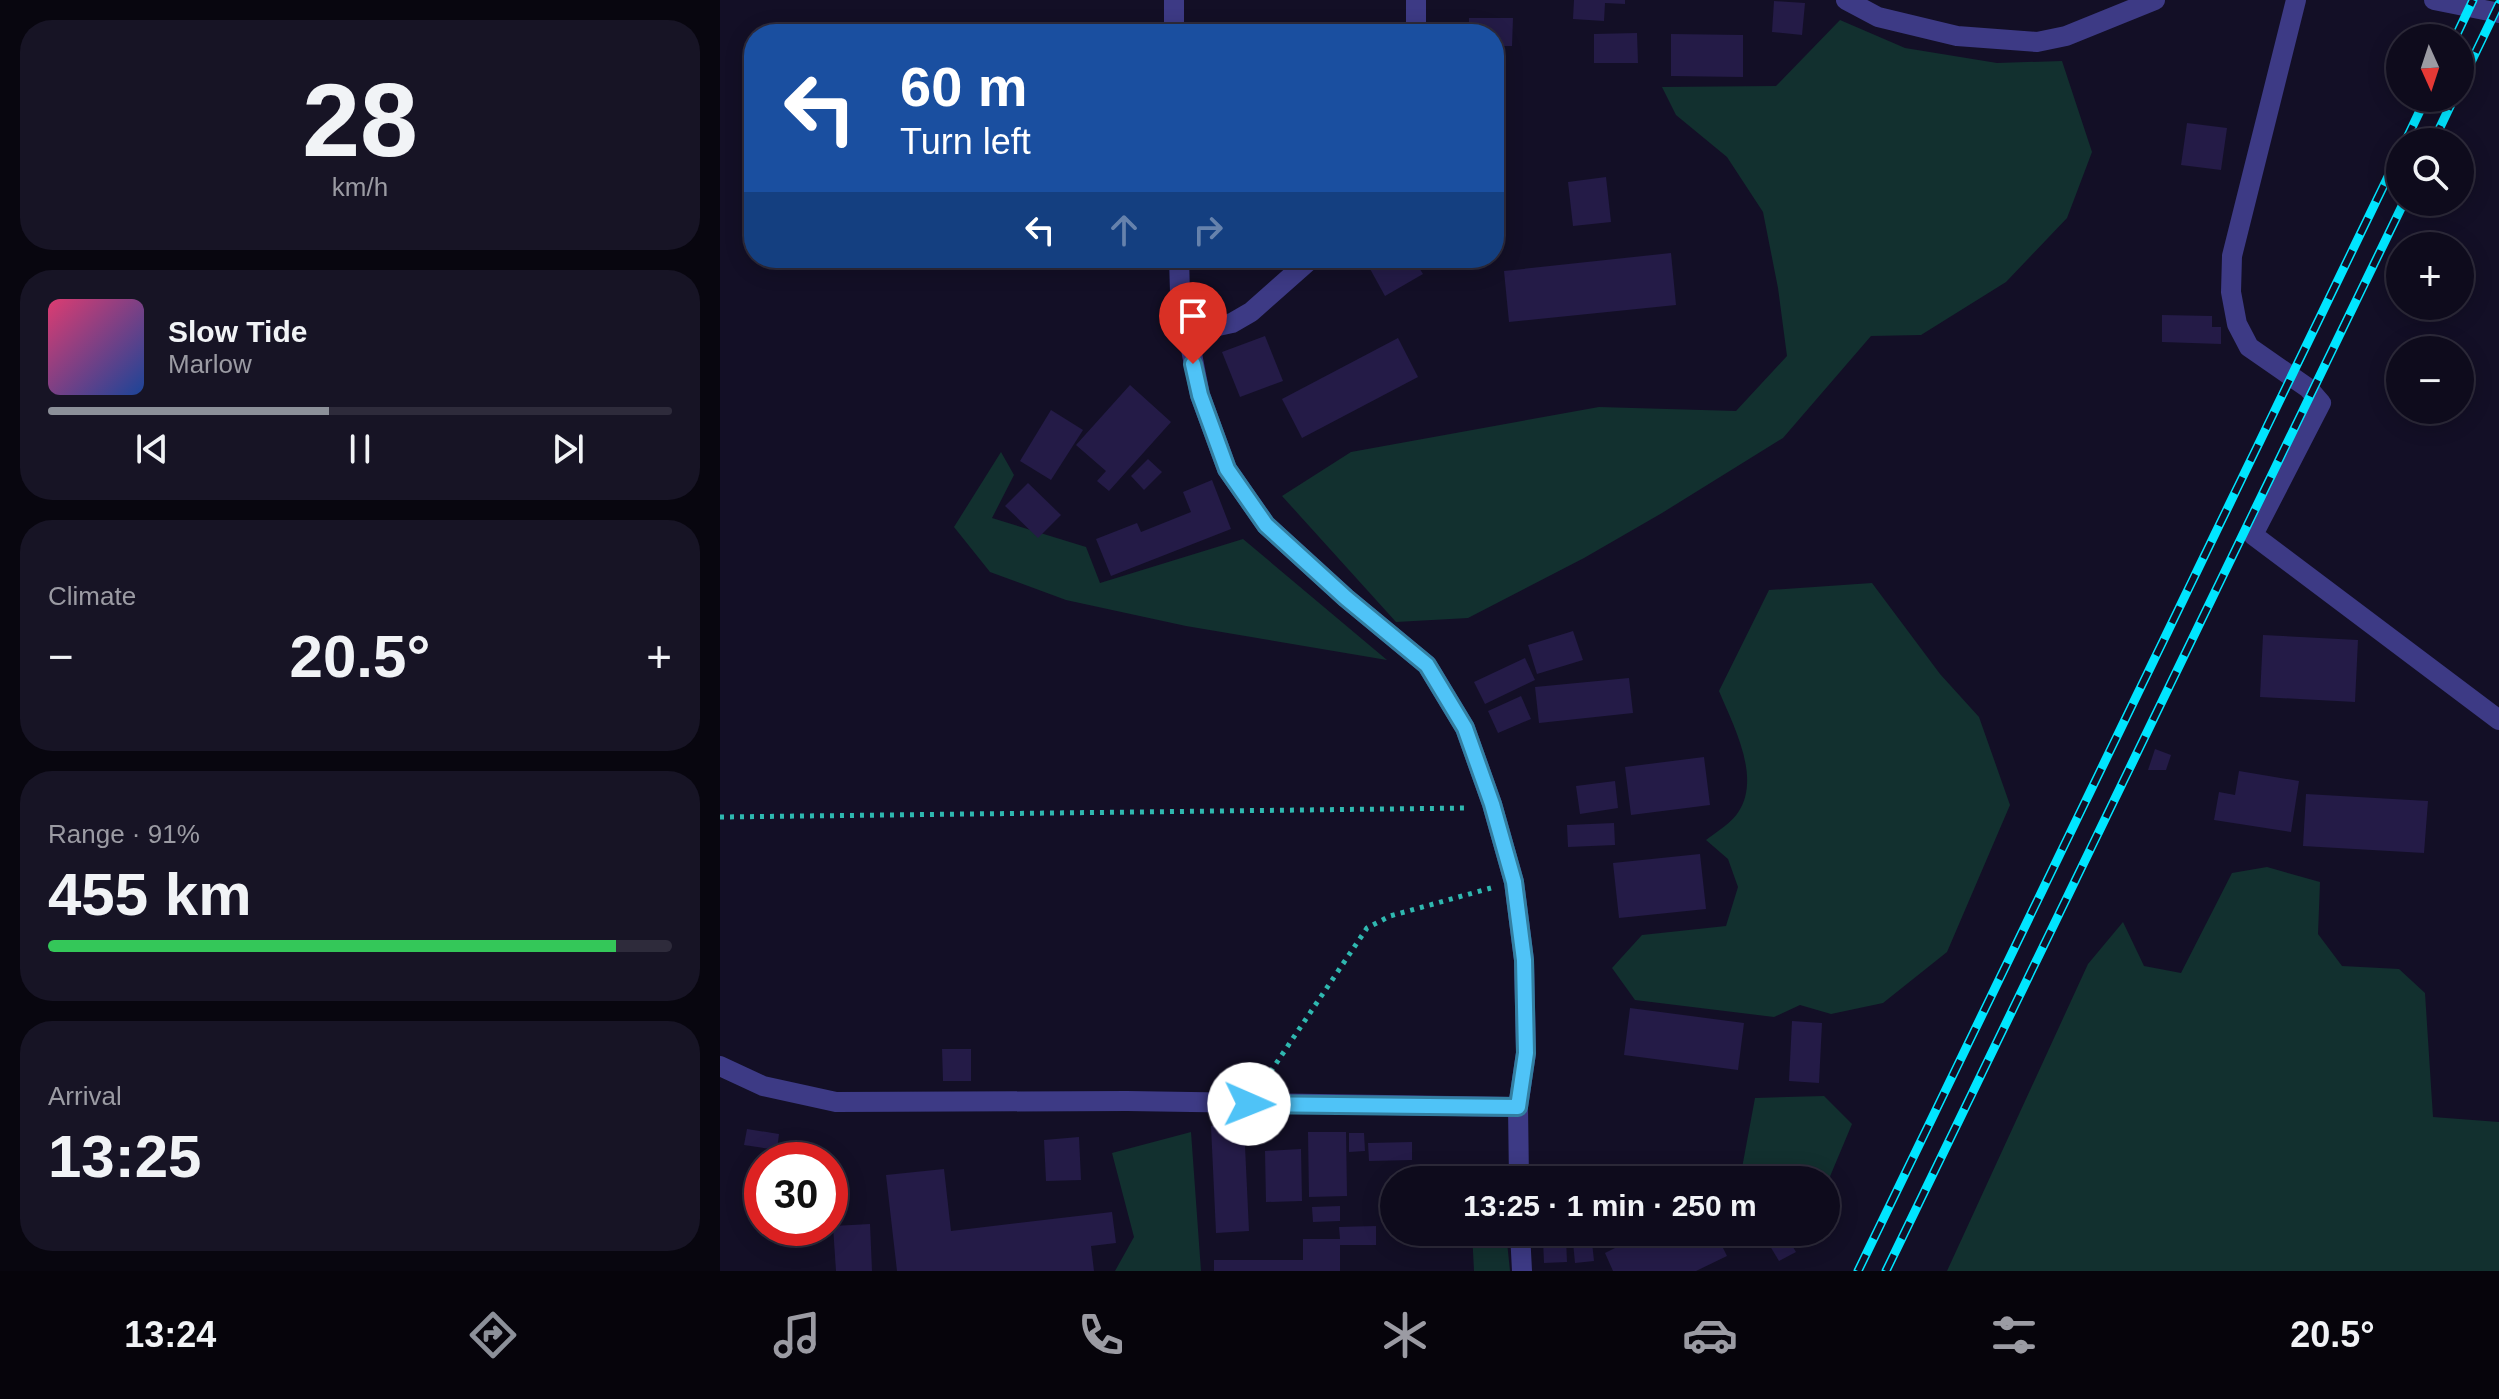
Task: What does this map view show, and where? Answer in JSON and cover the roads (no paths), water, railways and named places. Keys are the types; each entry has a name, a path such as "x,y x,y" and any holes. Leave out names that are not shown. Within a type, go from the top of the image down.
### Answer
{"street":[{"path":"1174,0 1174,24"},
{"path":"1416,0 1416,24"},
{"path":"1846,0 1878,17 1957,36 2037,42 2066,36 2155,0"},
{"path":"2296,0 2232,256 2231,292 2237,324 2249,347 2308,388 2321,403 2253,535 2499,720"},
{"path":"2434,0 2499,13"},
{"path":"1179,268 1186,333 1200,395 1227,469 1266,525 1346,598 1427,665 1465,728 1492,804 1514,882 1524,960 1526,1053 1518,1107 1519,1166"},
{"path":"1186,333 1232,323 1251,312 1301,268"},
{"path":"720,1066 763,1086 836,1102 1127,1101 1518,1107"},
{"path":"1521,1246 1522,1271"}],"railway":[{"path":"2462,24 2473,0"},
{"path":"2474,56 2499,4"},
{"path":"2412,128 2419,112"},
{"path":"2440,128 2447,112"},
{"path":"1858,1271 2386,181"},
{"path":"1886,1271 2397,216"}]}
